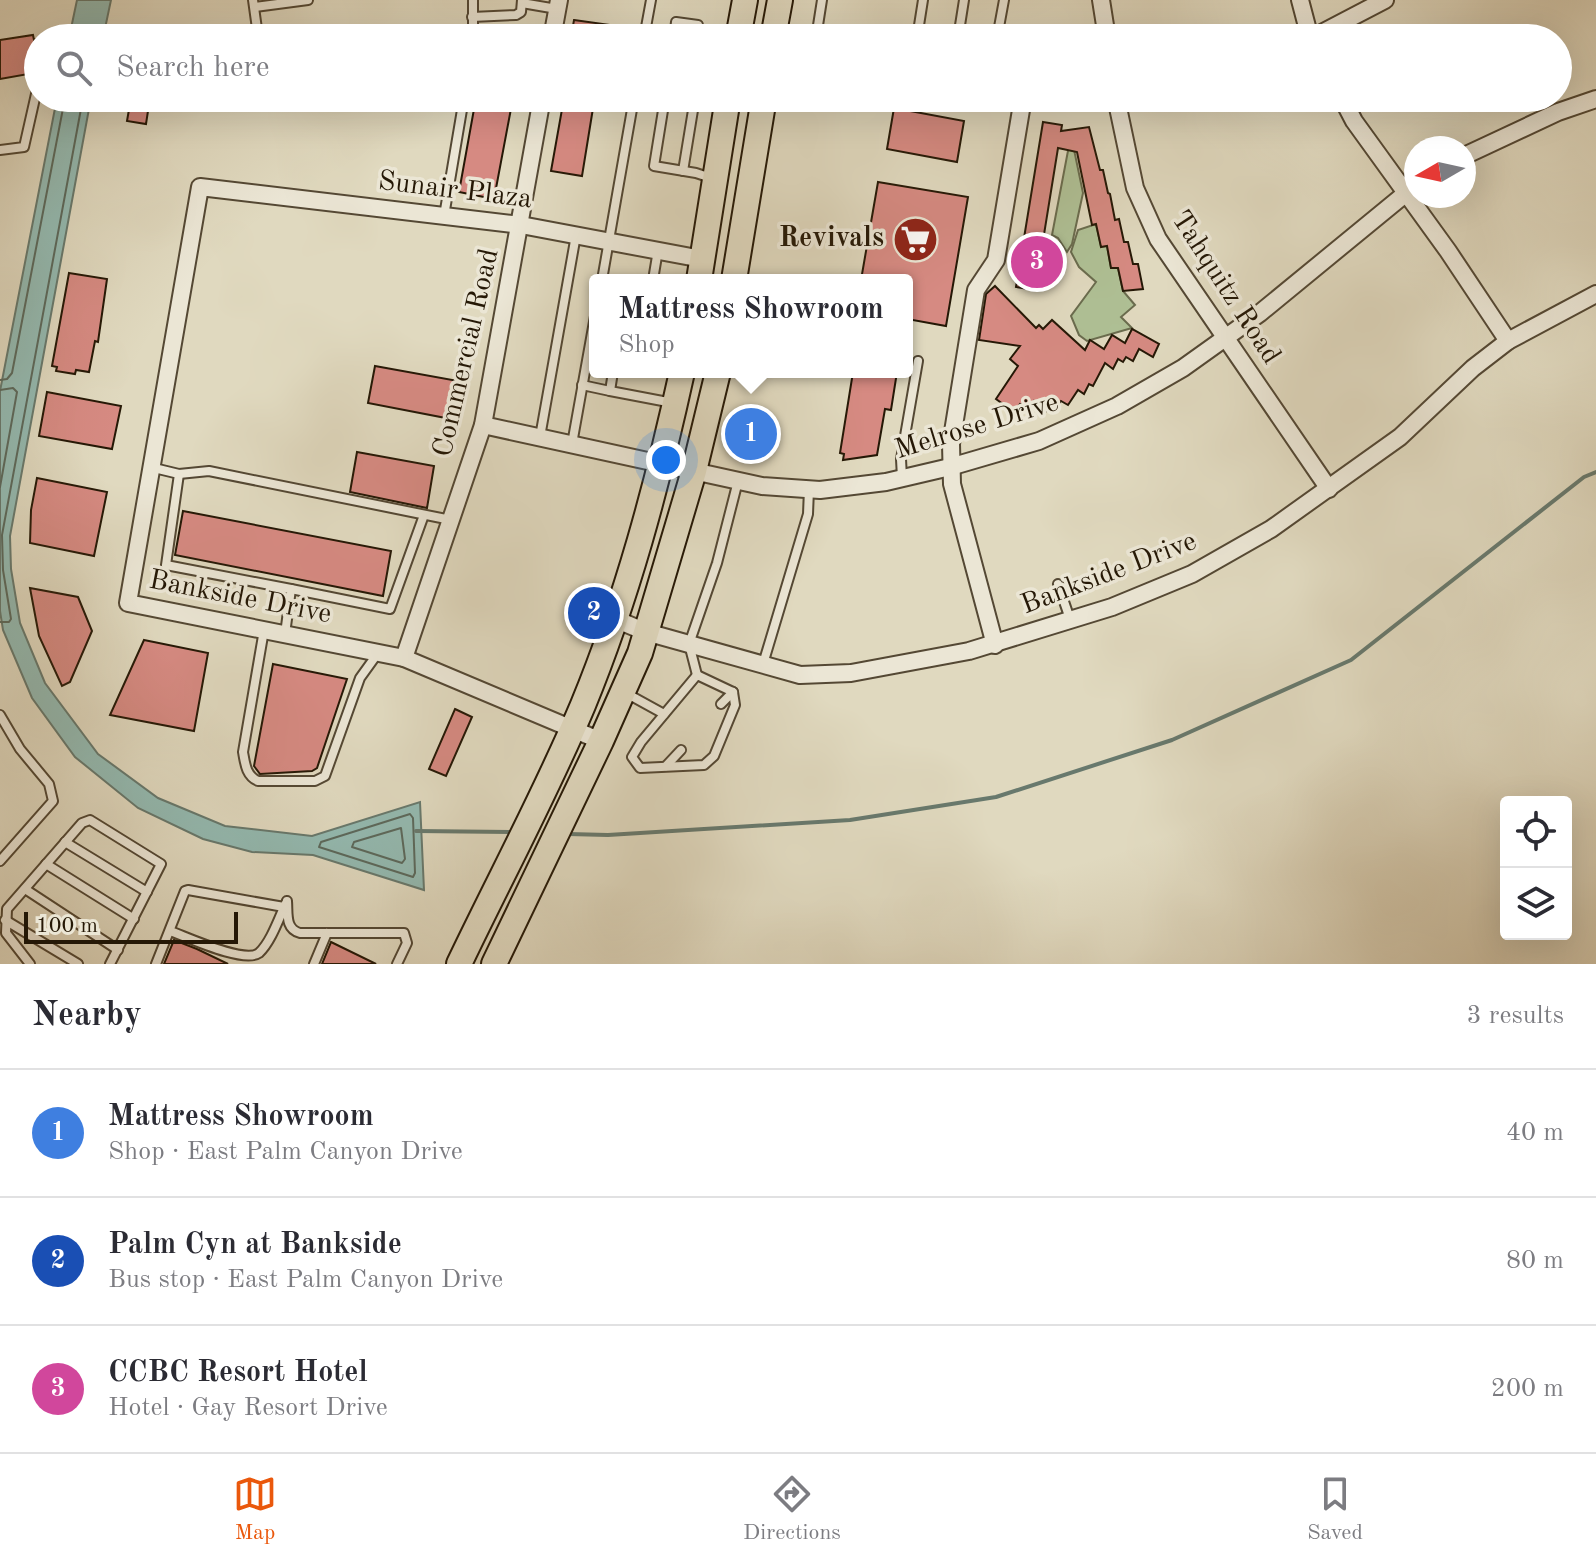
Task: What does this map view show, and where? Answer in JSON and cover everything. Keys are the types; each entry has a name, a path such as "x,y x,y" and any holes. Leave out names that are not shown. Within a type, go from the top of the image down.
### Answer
{"main road":[{"path":"741,24 745,0"},
{"path":"776,24 780,0"},
{"path":"700,269 725,112"},
{"path":"735,274 762,112"},
{"path":"714,179 721,190 724,215 720,261 735,274"},
{"path":"459,964 573,729 615,619 662,464 681,378"},
{"path":"500,962 529,890 601,741 646,632 694,471 717,378"}],"street":[{"path":"1101,0 1105,24"},
{"path":"1300,0 1307,24"},
{"path":"1338,24 1385,0"},
{"path":"554,24 558,4"},
{"path":"1572,107 1596,99"},
{"name":"Commercial Road","path":"404,658 483,425 540,112"},
{"path":"995,645 952,484 951,444 976,290 996,260 1021,112"},
{"name":"Tahquitz Road","path":"1119,112 1135,188 1158,239 1329,489"},
{"path":"1349,112 1404,180"},
{"path":"1476,150 1558,112"},
{"name":"Sunair Plaza","path":"200,187 521,225 658,250 700,269"},
{"name":"Bankside Drive","path":"200,187 128,603 404,658 601,741"},
{"name":"Melrose Drive","path":"483,425 762,486 820,490 902,479 950,467 1039,441 1117,406 1183,368 1226,340 1404,194"},
{"path":"1424,208 1508,341"},
{"name":"Bankside Drive","path":"615,619 646,632 800,675 851,673 995,645 1112,607 1192,574 1271,529 1400,437 1473,368 1508,341 1596,294"}],"lane":[{"path":"256,24 254,4 308,0"},
{"path":"472,24 473,0"},
{"path":"647,24 651,0"},
{"path":"818,24 822,0"},
{"path":"919,24 923,0"},
{"path":"960,24 964,0"},
{"path":"1000,24 1004,0"},
{"path":"472,17 516,15 521,12 522,2 558,4"},
{"path":"0,150 24,147 32,112"},
{"path":"444,216 462,112"},
{"path":"603,274 632,112"},
{"path":"663,112 654,166 714,179"},
{"path":"683,171 693,112"},
{"path":"540,437 576,235"},
{"path":"654,274 658,250"},
{"path":"572,444 589,348"},
{"path":"902,479 901,459 918,361"},
{"path":"610,391 612,378"},
{"path":"582,385 675,403"},
{"path":"150,467 179,474 209,471 451,520"},
{"path":"179,474 166,565 390,609 424,515"},
{"path":"697,675 689,644 717,563 738,480"},
{"path":"763,665 808,514 809,489"},
{"path":"1058,584 1071,620"},
{"path":"285,634 291,589"},
{"path":"264,630 243,752 246,768 258,781 315,781 325,776 360,678 378,653"},
{"path":"697,675 733,692"},
{"path":"697,675 641,742 632,757 640,768 704,765 714,756 735,705 733,692"},
{"path":"623,691 664,714"},
{"path":"721,704 733,692"},
{"path":"0,715 20,749 49,784 53,801 0,861"},
{"path":"666,766 681,750"},
{"path":"30,964 6,933 7,909 82,823 90,820 161,864 110,964"},
{"path":"65,842 147,892"},
{"path":"46,864 134,919"},
{"path":"25,889 118,950"},
{"path":"156,964 185,891 284,907"},
{"path":"170,931 229,953 254,956 268,940 287,901 288,921 294,932 404,933 407,943 397,964"},
{"path":"5,920 78,964"},
{"path":"314,964 327,933"}],"green space":[{"path":"1071,135 1083,193 1072,244 1067,252 1058,238 1052,235"},
{"path":"1096,224 1101,246 1107,246 1111,268 1118,268 1123,291 1135,305 1121,317 1132,328 1087,341 1079,335 1071,316 1096,282 1079,267 1071,252 1078,230"}],"water":[{"path":"77,0 111,0 106,24 72,24"},
{"path":"54,112 88,112 10,536 11,569 20,623 45,683 98,754 158,798 225,826 312,836 420,802 424,890 313,855 252,852 203,839 138,808 75,757 32,698 3,630 0,611 0,391"}],"building":[{"path":"574,20 603,24 573,24"},
{"path":"24,36 24,75 0,79 0,40"},
{"path":"129,112 148,112 146,124 127,121"},
{"path":"473,112 510,112 494,199 459,192"},
{"path":"562,112 592,112 582,176 551,171"},
{"path":"893,112 916,112 964,121 957,162 887,149"},
{"path":"1043,122 1062,125 1061,131 1089,127 1115,220 1119,219 1133,264 1138,264 1143,289 1123,291 1118,268 1111,268 1107,246 1101,247 1096,224 1092,225 1077,152 1058,148 1035,290 1016,287"},
{"name":"Revivals","path":"878,182 968,197 946,326 913,320 913,274 862,274"},
{"path":"69,273 107,279 98,342 95,341 89,372 76,370 75,374 56,371 57,367 52,366"},
{"path":"995,286 1036,328 1039,325 1043,329 1052,320 1085,350 1090,340 1104,349 1112,335 1125,343 1132,329 1159,344 1153,357 1139,349 1133,361 1126,357 1123,362 1118,359 1113,369 1105,363 1093,386 1089,384 1084,394 1078,390 1068,405 1061,401 1058,405 1053,403 1046,411 1034,401 1028,408 1020,404 1014,412 996,399 1018,366 1010,359 1020,346 979,340 986,294"},
{"path":"375,366 458,381 451,419 368,403"},
{"path":"852,378 896,378 891,410 885,409 877,455 843,460 844,454 840,453"},
{"path":"47,392 121,406 112,449 39,436"},
{"path":"740,410 771,417 762,458 731,451"},
{"path":"357,452 434,466 427,508 350,492"},
{"path":"37,478 107,492 94,556 30,543 31,510"},
{"path":"183,511 391,551 383,596 175,555"},
{"path":"30,588 78,597 92,631 70,682 62,686 39,636"},
{"path":"144,640 208,653 194,731 110,715"},
{"path":"273,664 347,679 317,768 312,771 260,774 254,766"},
{"path":"455,709 472,717 446,776 429,769"},
{"path":"174,940 197,949 228,964 164,964"},
{"path":"331,942 376,964 322,964"}],"waterway":[{"path":"568,834 608,835 850,820 996,797 1172,740 1351,660 1584,477 1596,472"},
{"path":"416,831 515,832"}],"place":[{"name":"Revivals","path":"915,239"},
{"name":"CCBC Resort Hotel","path":"1037,262"},
{"name":"Mattress Showroom","path":"751,434"},
{"name":"Palm Cyn at Bankside","path":"594,613"}]}
